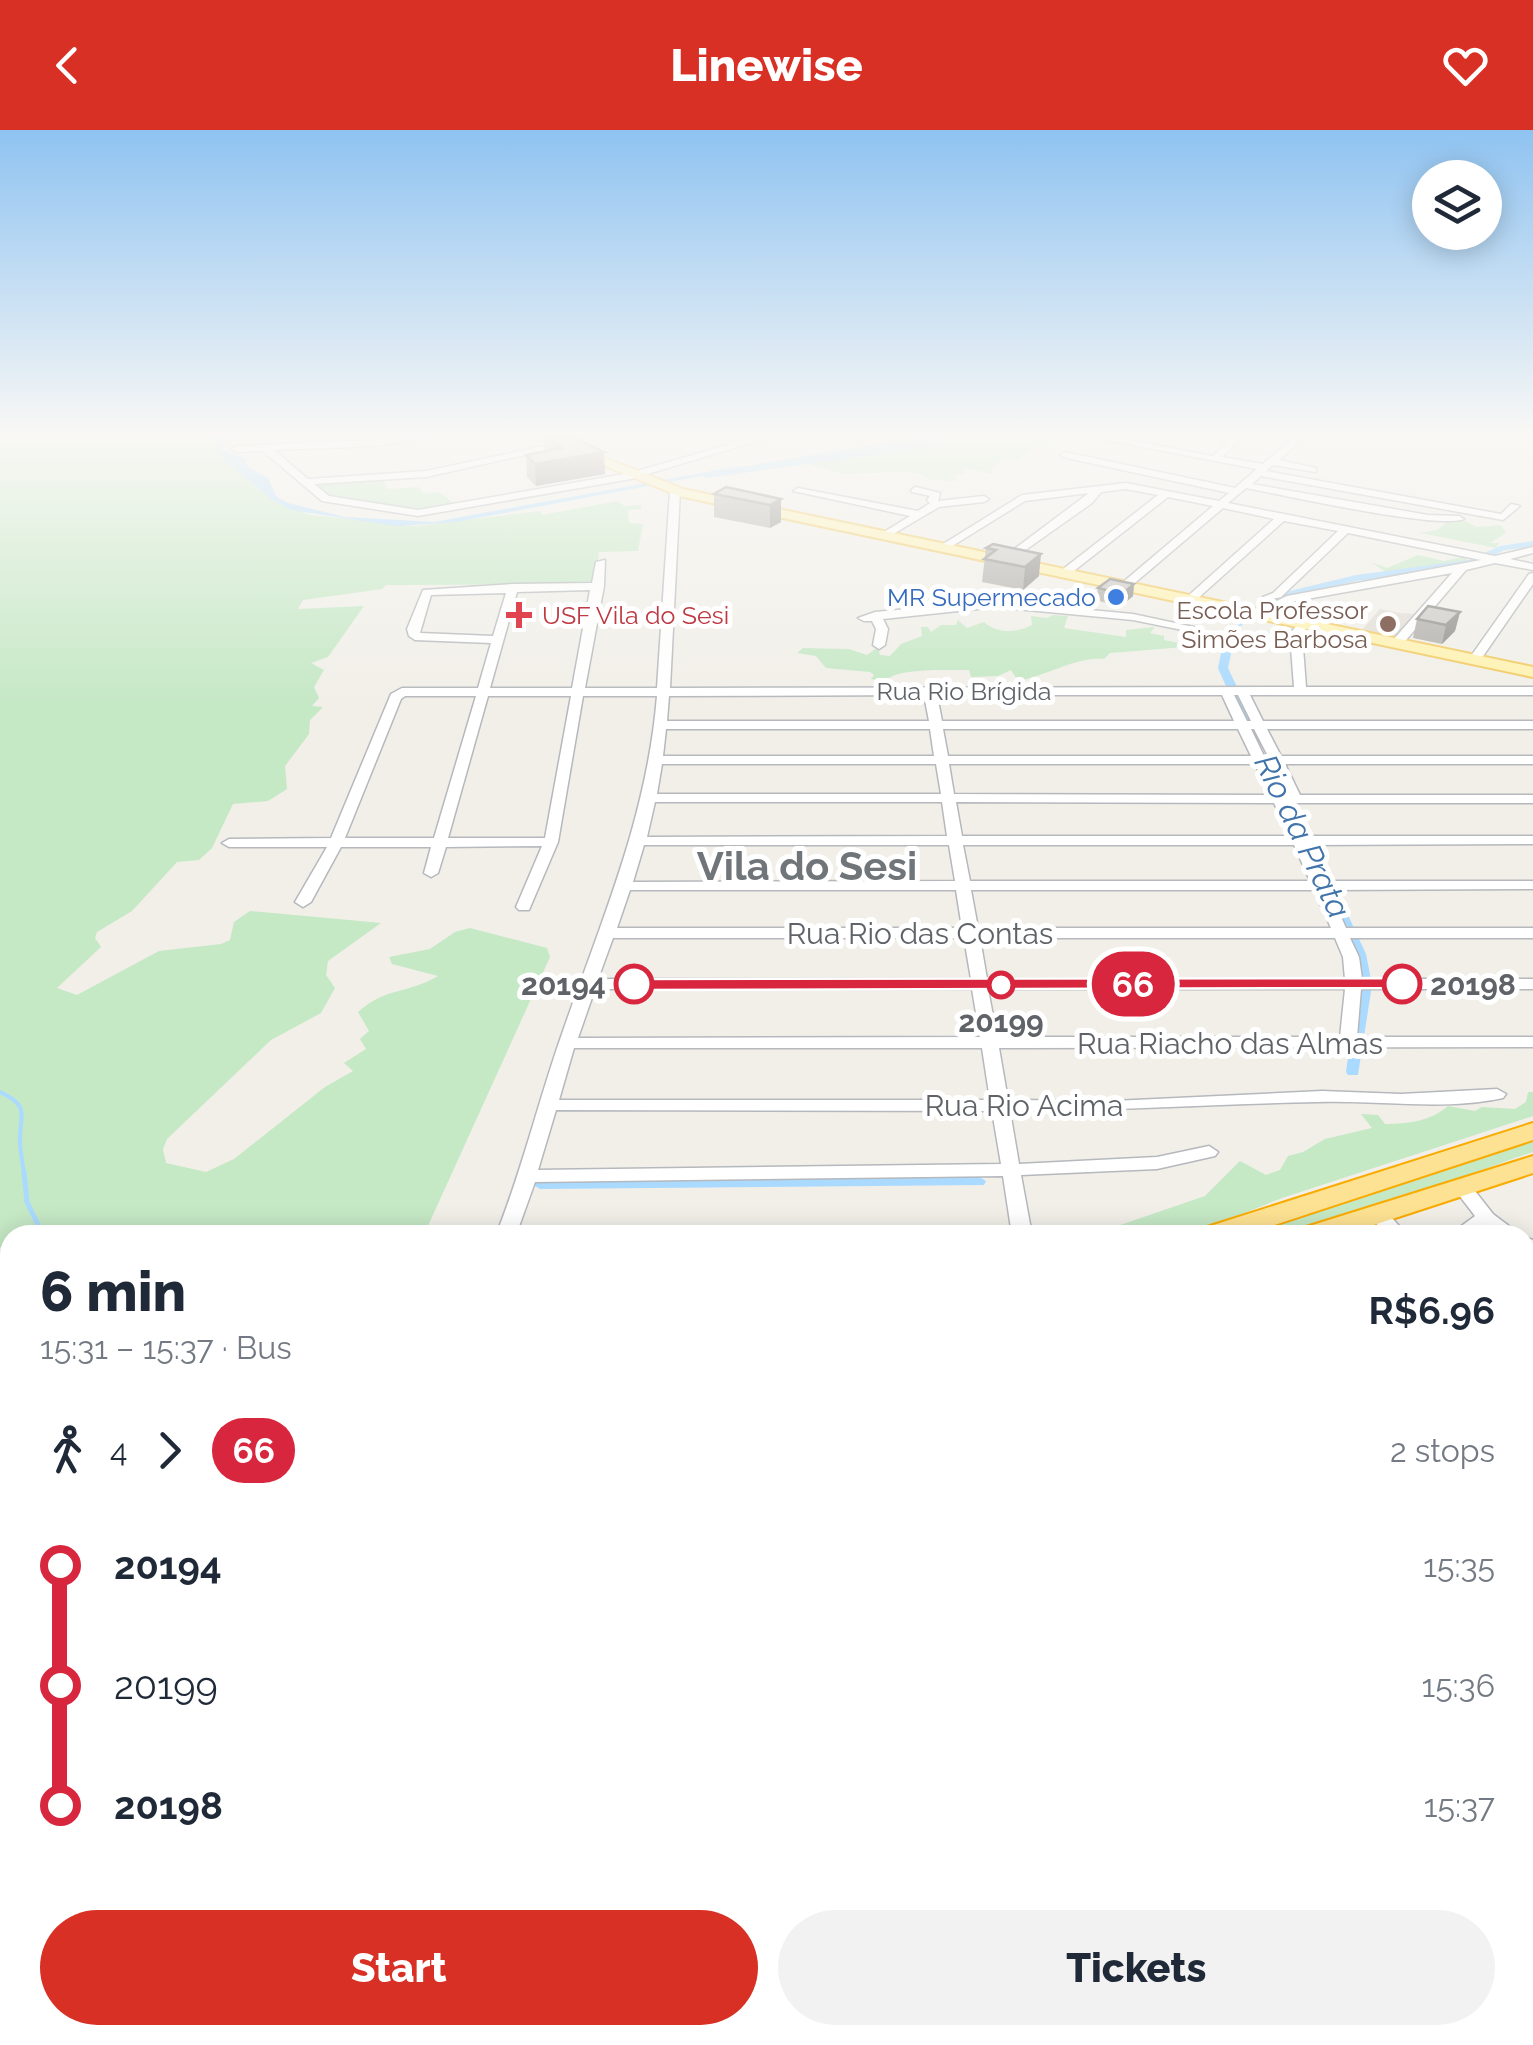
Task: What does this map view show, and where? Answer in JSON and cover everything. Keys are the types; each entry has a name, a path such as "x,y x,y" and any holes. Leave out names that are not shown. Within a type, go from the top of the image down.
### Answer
{"highway":[{"path":"1245,1225 1533,1131"},
{"path":"1344,1225 1533,1164"}],"main road":[{"path":"846,525 1396,642 1475,660 1532,680"}],"street":[{"path":"510,1225 530,1176 568,1043 638,841 649,798 663,690 672,525"},
{"path":"888,534 901,525"},
{"path":"945,546 978,525"},
{"path":"1006,559 1054,525"},
{"path":"1066,572 1126,525"},
{"path":"1126,585 1199,525"},
{"path":"1192,598 1273,525"},
{"path":"1320,525 1533,567"},
{"path":"1250,612 1277,594 1344,530"},
{"path":"1250,612 1287,599 1462,568 1481,558 1533,550"},
{"path":"524,908 551,842 602,562"},
{"path":"1396,642 1462,568"},
{"path":"1475,660 1533,576"},
{"path":"498,640 421,639 413,632 430,590 598,586"},
{"path":"432,873 444,842 513,587"},
{"path":"879,646 882,628 869,617 930,613 972,604 1133,617 1197,630"},
{"path":"1300,691 1296,634 1304,623"},
{"name":"Rua Rio Brígida","path":"336,843 396,695 410,691 1300,691 1532,680"},
{"path":"930,691 1020,1225"},
{"path":"1234,691 1347,933 1358,984 1353,1043"},
{"path":"660,725 1533,725"},
{"path":"656,760 1533,760"},
{"path":"649,798 1533,799"},
{"path":"638,841 1533,840"},
{"path":"228,843 551,842"},
{"path":"303,902 336,843"},
{"path":"622,886 1533,885"},
{"name":"Rua Rio das Contas","path":"606,933 1533,933"},
{"path":"588,984 1533,984"},
{"name":"Rua Riacho das Almas","path":"568,1043 1533,1042"},
{"name":"Rua Rio Acima","path":"550,1105 1150,1106 1497,1094"},
{"name":"Rua Rio Acima","path":"530,1176 1010,1170 1157,1164 1209,1152"},
{"path":"1461,1186 1496,1225"},
{"path":"1378,1214 1388,1225"},
{"path":"1475,1225 1486,1218"}],"shaded area":[{"name":"Escola Professor Simões Barbosa","path":"1380,609 1418,614 1398,637 1362,630"}],"green space":[{"path":"0,525 643,525 638,551 599,552 595,584 386,585 382,589 303,600 298,609 364,606 328,657 311,663 324,670 314,687 319,698 312,706 323,707 310,720 309,734 285,766 287,789 268,801 233,804 212,848 199,860 177,862 132,911 97,932 95,938 101,947 57,988 77,995 159,951 221,944 230,940 234,922 250,911 381,923 328,961 326,975 335,988 321,1013 271,1040 167,1139 163,1149 166,1163 206,1172 234,1159 325,1087 353,1071 344,1063 366,1049 360,1039 369,1031 358,1012 379,998 438,976 392,964 389,957 430,949 455,932 470,928 547,948 550,957 428,1225 0,1225"},
{"path":"1443,525 1501,525 1506,533 1490,543 1499,543 1496,548 1420,533"},
{"path":"1418,555 1444,561 1467,556 1468,564 1368,582 1362,579 1378,579 1375,575 1386,572 1371,562 1387,568"},
{"path":"1031,616 1068,616 1064,628 1126,637 1126,630 1155,627 1150,633 1184,647 1110,653 1104,659 1083,660 1018,681 1011,670 998,676 971,677 969,670 918,671 876,680 871,679 874,675 870,672 826,668 816,656 797,653 803,648 849,649 867,655 878,647 880,655 890,656 901,644 922,636 921,627 928,627 931,632 941,625 956,625 958,620 967,628 984,622 995,629 1014,631 1032,625"},
{"path":"1528,1092 1533,1092 1533,1116 1282,1198 1214,1225 1120,1225 1205,1196 1240,1161 1266,1175 1280,1170 1288,1156 1325,1139 1372,1128 1361,1114 1378,1115 1385,1124 1394,1124 1427,1118 1448,1106 1475,1111 1482,1107 1515,1109 1526,1102"},
{"path":"1533,1136 1533,1152 1383,1205 1309,1225 1262,1225"}],"building":[{"path":"993,544 1041,554 1025,567 984,559 996,550 986,548"},
{"path":"1110,579 1134,584 1122,594 1098,588"},
{"path":"1428,606 1460,612 1446,625 1417,619"}],"waterway":[{"name":"Rio da Prata","path":"1257,609 1265,600 1356,578 1471,562 1503,548 1533,544"},
{"name":"Rio da Prata","path":"1228,644 1231,633 1249,617"},
{"name":"Rio da Prata","path":"1228,644 1223,668 1253,734"},
{"name":"Rio da Prata","path":"1267,769 1280,786 1286,811 1304,835 1306,849 1323,874 1359,954 1365,985 1353,1072"},
{"path":"0,1092 20,1106 24,1175"},
{"path":"24,1172 27,1202 38,1225"},
{"name":"Rio da Prata","path":"540,1184 978,1181"}],"bus line":[{"name":"66","path":"634,984 1402,984"}],"place":[{"name":"MR Supermecado","path":"1116,597"},
{"name":"USF Vila do Sesi","path":"519,615"},
{"name":"Escola Professor Simões Barbosa","path":"1388,624"},
{"name":"20194","path":"634,984"},
{"name":"20198","path":"1402,984"},
{"name":"20199","path":"1001,985"}],"district":[{"name":"Vila do Sesi","path":"807,865"}]}
